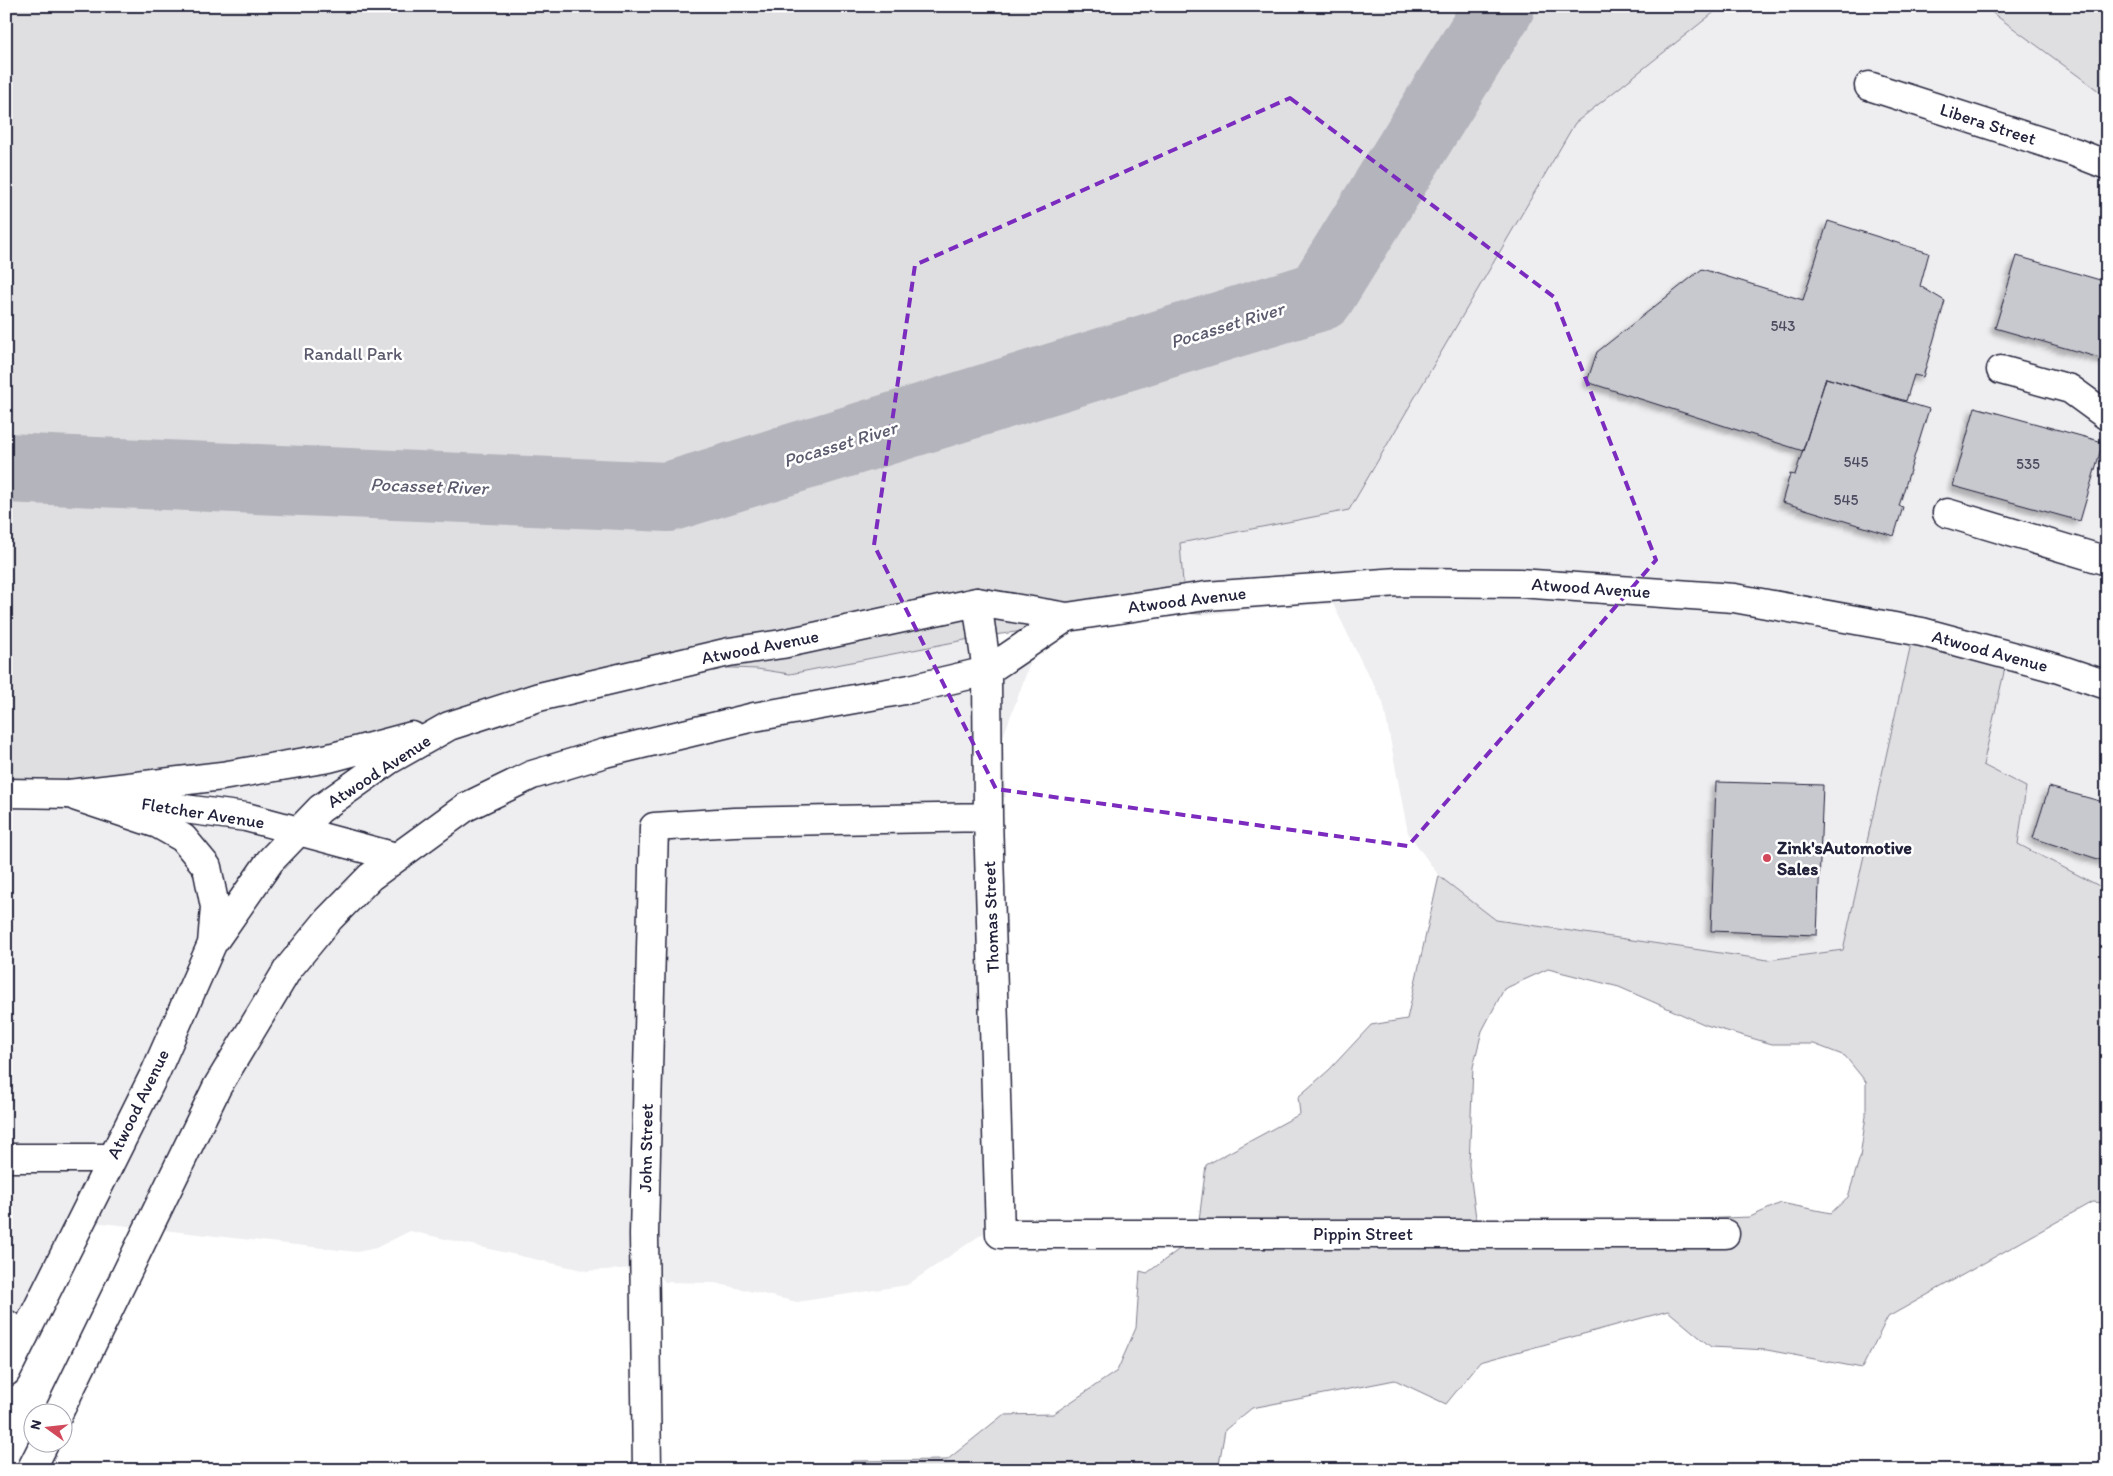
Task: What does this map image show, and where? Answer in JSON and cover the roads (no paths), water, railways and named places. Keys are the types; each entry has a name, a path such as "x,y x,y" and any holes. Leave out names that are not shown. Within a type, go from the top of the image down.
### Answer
{"main road":[{"name":"Libera Street","path":"1869,86 2074,152 2107,165"},
{"path":"2001,370 2070,389 2107,416"},
{"path":"1947,513 2107,561"},
{"name":"Atwood Avenue","path":"6,1372 15,1330 112,1158 156,1071 212,944 270,861 320,810 389,760 449,726 539,697 729,652 782,644 977,602 1067,617 1206,596 1398,582 1519,583 1739,599 1922,632 2056,668 2107,684"},
{"name":"Thomas Street","path":"977,602 987,671 988,817 1000,1234"},
{"name":"Atwood Avenue","path":"63,1404 217,1087 283,977 329,919 370,876 466,807 542,772 605,753 754,717 910,689 987,671 1067,617"},
{"path":"69,794 222,776 329,758 449,726"},
{"name":"Fletcher Avenue","path":"6,793 69,794 246,817 396,857"},
{"path":"69,794 158,824 183,838 207,867 215,907 212,944"},
{"name":"John Street","path":"647,1470 644,1234 654,827 734,822 988,817"},
{"path":"6,1158 112,1158"},
{"name":"Pippin Street","path":"1000,1234 1725,1234"},
{"path":"31,1470 39,1454"}],"waterway":[{"name":"Pocasset River","path":"6,468 668,497 1320,296 1500,6"}],"place":[{"name":"Zink'sAutomotive Sales","path":"1767,858"}],"park label":[{"name":"Randall Park","path":"353,354"}]}
